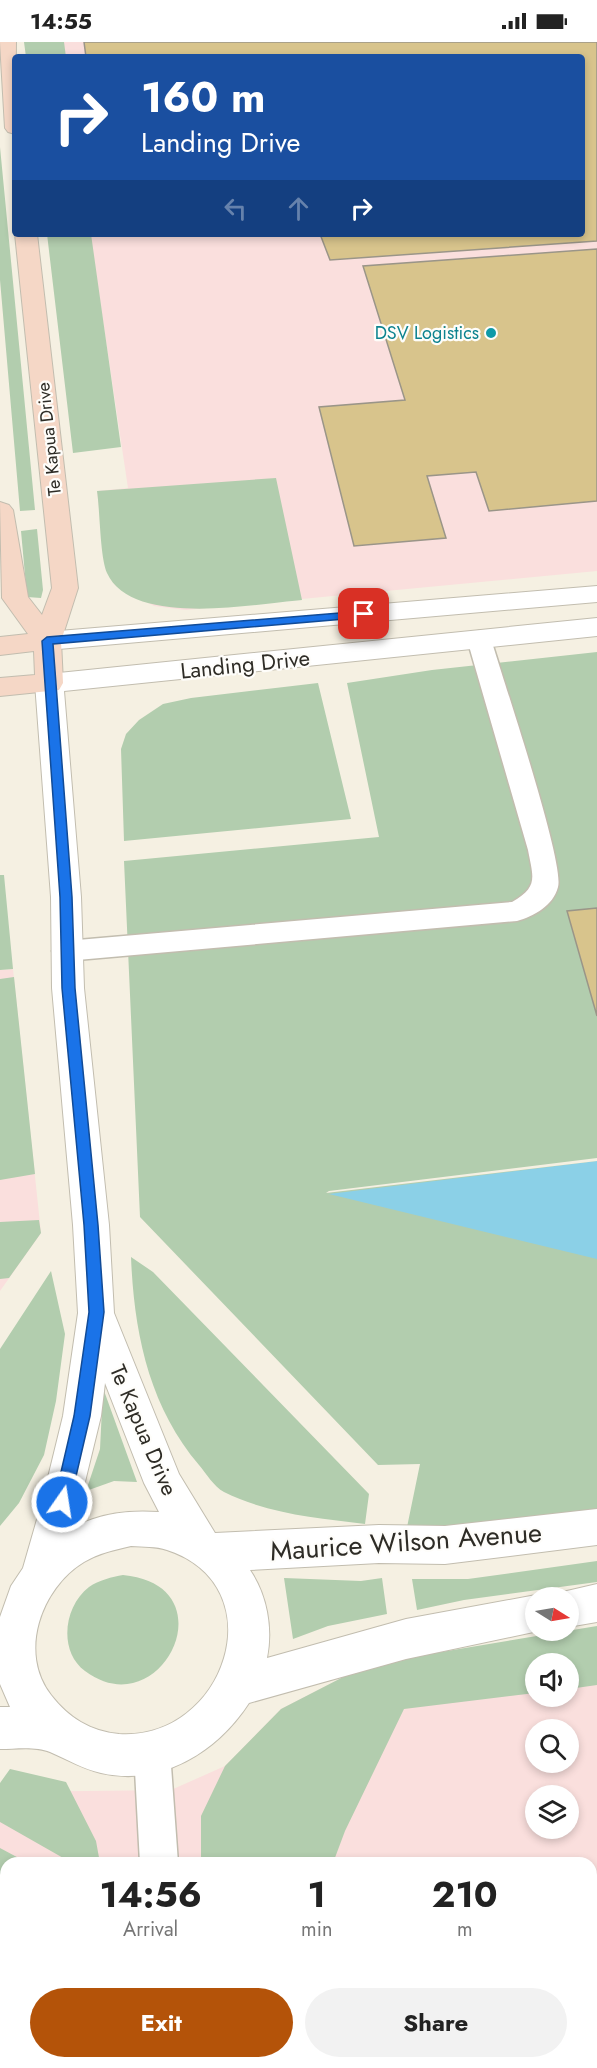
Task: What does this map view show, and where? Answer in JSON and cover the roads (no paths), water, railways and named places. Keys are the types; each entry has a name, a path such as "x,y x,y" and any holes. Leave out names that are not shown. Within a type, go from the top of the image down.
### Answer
{"street":[{"path":"6,42 12,99"},
{"name":"Te Kapua Drive","path":"26,237 65,588 47,641 66,897 66,951 77,1095 91,1225 96,1312 82,1416 62,1502 24,1585 17,1617 14,1649 19,1681 34,1710 57,1733"},
{"path":"0,513 15,598 47,641"},
{"name":"Landing Drive","path":"0,646 597,594"},
{"name":"Landing Drive","path":"0,687 157,674 597,627"},
{"name":"Te Kapua Drive","path":"96,1312 163,1482 207,1549"},
{"path":"0,1728 57,1733 75,1743 102,1752 132,1755 152,1752 178,1743 203,1728 223,1709 238,1686 249,1657 251,1628 245,1600 233,1574 207,1549 169,1530 134,1526 99,1533 67,1549 24,1585"},
{"name":"Maurice Wilson Avenue","path":"207,1549 380,1544 445,1545 597,1527"},
{"path":"579,1606 597,1603"},
{"path":"238,1686 406,1639 525,1616"}],"lane":[{"path":"66,951 517,910 538,901 547,884 541,850 479,639"},
{"path":"152,1752 159,1857"}],"water":[{"path":"597,1161 597,1259 329,1194"}],"place":[{"name":"DSV Logistics","path":"491,333"}]}
